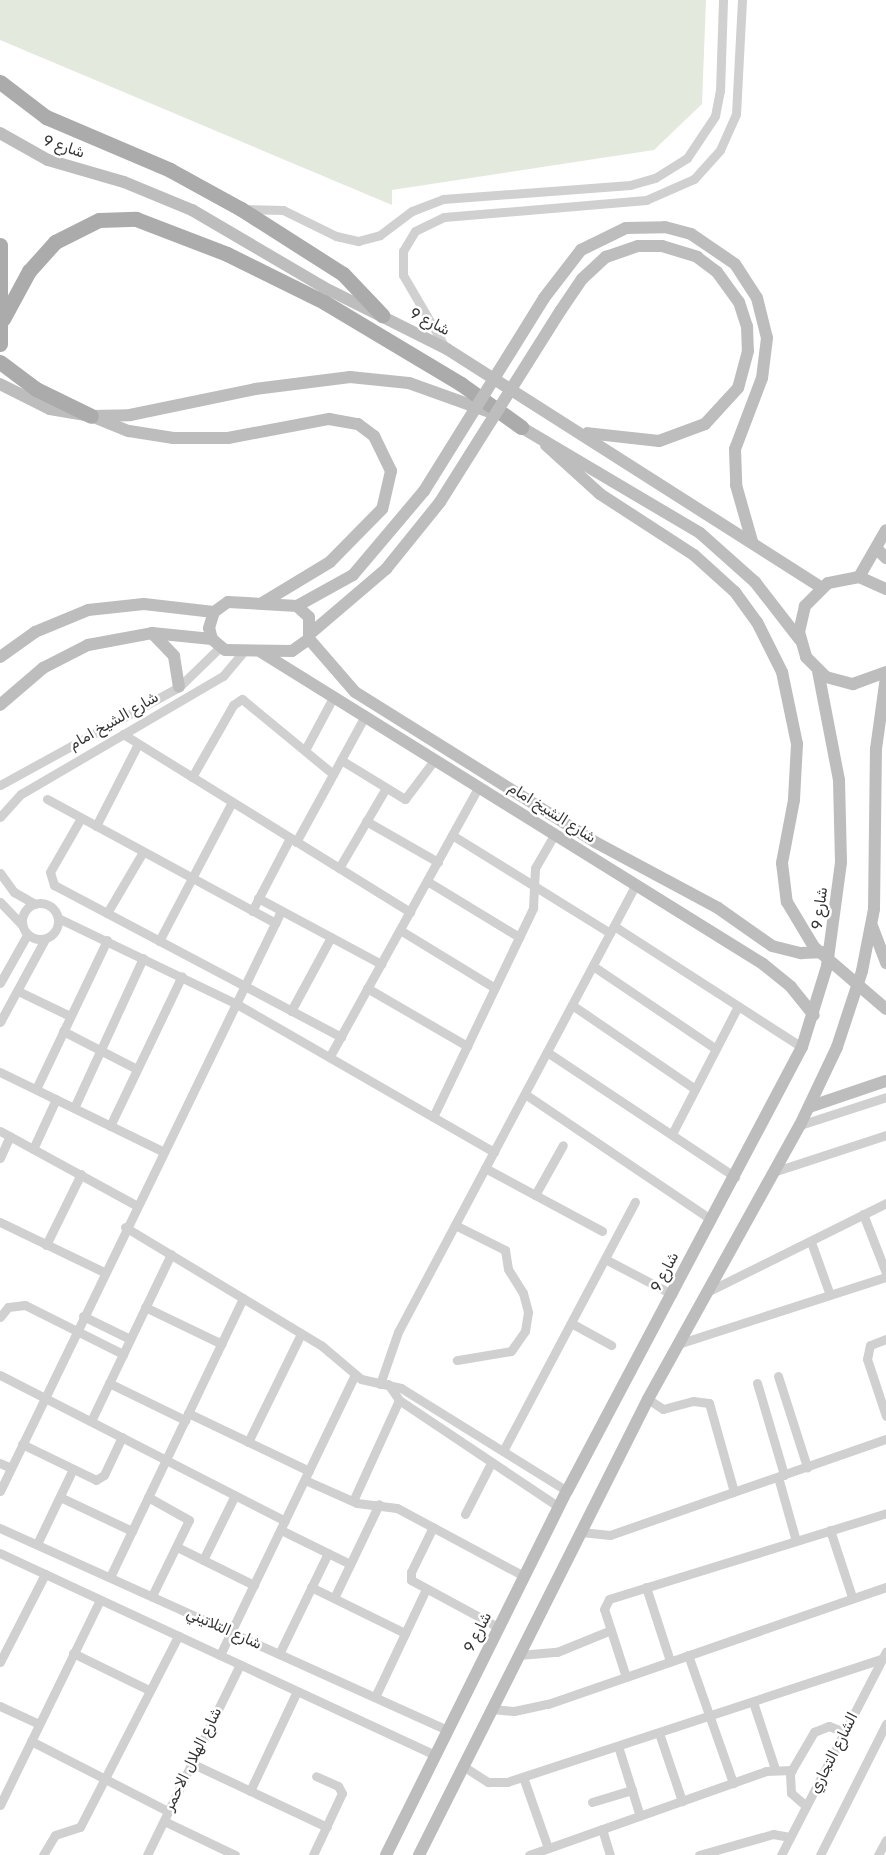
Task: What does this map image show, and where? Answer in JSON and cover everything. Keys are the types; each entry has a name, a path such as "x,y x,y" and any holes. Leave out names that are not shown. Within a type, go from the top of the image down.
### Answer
{"main road":[{"path":"0,82 46,117 138,155 241,209 343,274 382,315"},
{"name":"شارع 9","path":"0,134 62,165 170,200 447,349 752,540 821,587"},
{"path":"2,319 29,271 54,242 93,222 136,219 227,254 324,302 462,384 521,427"},
{"path":"216,643 209,622 214,612 228,602 297,606 332,591 353,575 424,491 544,298 580,250 626,228 652,226 684,232 715,246 735,264 757,298 766,338 762,378 735,449 736,485 752,540"},
{"path":"0,245 2,319 0,344"},
{"path":"0,705 28,679 73,652 103,641 152,634 216,643 243,652 292,651 386,569 440,502 582,279 606,257 638,246 662,246 692,255 717,272 736,296 747,326 748,351 741,382 724,408 705,424 659,441 582,432"},
{"path":"0,362 36,390 91,416 129,431 173,438 236,437 329,419 358,424 374,436 391,471 382,509 330,562 262,603"},
{"path":"0,384 50,409 91,416 130,415 264,388 350,377 428,388 521,427 650,500 719,548 771,600 800,640"},
{"path":"538,436 600,494 694,555 735,592 757,622 778,663 797,744 794,800 782,862 787,902 814,947 886,1008"},
{"path":"859,577 877,549 886,530"},
{"path":"877,549 886,558"},
{"path":"800,640 802,615 821,587 843,578 859,577 886,589"},
{"path":"0,657 35,632 88,610 144,604 214,612"},
{"name":"شارع الشيخ امام","path":"297,606 309,617 310,636 334,672 379,708 595,842 718,908 772,946 801,953 830,952"},
{"path":"152,634 174,656 179,687"},
{"name":"شارع 9","path":"386,1855 498,1627 567,1492 802,1047 814,1015 830,952 839,890 841,807 836,752 818,671 800,640"},
{"name":"شارع الشيخ امام","path":"261,652 479,786 773,971 814,1015"},
{"path":"818,671 853,684 886,672"},
{"path":"418,1855 677,1344 800,1125 847,1022 872,925 881,874 875,788 886,676"},
{"path":"875,788 886,796"},
{"path":"700,924 718,908"},
{"path":"872,925 886,964"},
{"path":"809,1107 886,1081"}],"street":[{"path":"241,209 283,210 336,236 358,241 380,235 412,211 443,199 630,185 654,178 691,154 714,116 720,91 723,0"},
{"path":"447,349 403,275 403,251 415,231 444,217 646,200 694,179 720,150 736,114 742,0"},
{"name":"شارع الشيخ امام","path":"0,785 179,687 216,643"},
{"name":"شارع الشيخ امام","path":"0,817 21,794 224,676 243,652"},
{"path":"304,750 334,696"},
{"path":"192,777 239,700 249,702 333,774"},
{"path":"252,910 333,774 365,716"},
{"path":"122,734 410,912"},
{"path":"96,826 138,744"},
{"path":"341,760 403,799 410,798 435,759"},
{"path":"330,1056 479,786"},
{"path":"339,868 386,788"},
{"path":"47,800 275,923"},
{"path":"159,940 232,802"},
{"path":"81,818 50,872 50,881 341,1037"},
{"path":"366,821 438,862"},
{"path":"433,1117 533,908 537,862 555,834"},
{"path":"452,835 534,886 612,930 738,1006 802,1047"},
{"path":"107,913 143,852"},
{"path":"0,873 14,892 35,904 51,907 58,918 235,1003 494,1152"},
{"path":"427,881 520,937"},
{"path":"384,1384 392,1345 636,884"},
{"path":"258,898 381,964"},
{"path":"0,902 22,925 28,935 45,939"},
{"path":"22,925 24,912 35,904"},
{"path":"0,1491 136,1204 281,910"},
{"path":"0,1022 45,939 56,931 58,918"},
{"path":"400,930 495,988"},
{"path":"0,983 28,935"},
{"path":"291,1010 331,937"},
{"path":"36,1089 107,940"},
{"path":"74,1108 143,958"},
{"path":"593,966 716,1049"},
{"path":"110,1126 182,976"},
{"path":"367,988 467,1046"},
{"path":"18,991 70,1016"},
{"path":"572,1005 695,1089"},
{"path":"672,1134 738,1006"},
{"path":"63,1031 137,1069"},
{"path":"547,1052 735,1177"},
{"path":"0,1072 162,1152"},
{"path":"524,1094 712,1220"},
{"path":"800,1125 886,1097"},
{"path":"33,1149 56,1099"},
{"path":"0,1131 136,1204"},
{"path":"773,1172 886,1135"},
{"path":"0,1158 10,1136"},
{"path":"536,1195 563,1145"},
{"path":"485,1168 602,1231"},
{"path":"46,1245 81,1174"},
{"path":"503,1451 635,1202"},
{"path":"706,1293 886,1204"},
{"path":"863,1214 886,1273"},
{"path":"0,1222 104,1272"},
{"path":"455,1225 505,1250 508,1269 523,1293 528,1312 525,1331 511,1351 457,1360"},
{"path":"125,1227 334,1355 355,1375 384,1384 503,1451 567,1492"},
{"path":"811,1242 830,1295"},
{"path":"91,1421 171,1254"},
{"path":"605,1259 672,1294"},
{"path":"677,1344 886,1277"},
{"path":"110,1577 243,1298"},
{"path":"1,1314 12,1305 25,1305 123,1354"},
{"path":"145,1307 222,1344"},
{"path":"83,1316 130,1338"},
{"path":"571,1323 611,1345"},
{"path":"248,1442 301,1334"},
{"path":"886,1339 867,1349 886,1416"},
{"path":"0,1374 285,1521"},
{"path":"220,1655 355,1375"},
{"path":"778,1376 807,1466"},
{"path":"109,1383 248,1442 353,1501 379,1504 434,1527 524,1576"},
{"path":"757,1383 796,1541"},
{"path":"384,1384 399,1400 560,1506"},
{"path":"353,1501 399,1400"},
{"path":"648,1400 663,1409 693,1402 709,1403 734,1492"},
{"path":"22,1444 93,1479 102,1478 122,1437"},
{"path":"581,1532 610,1535 886,1439"},
{"path":"0,1463 11,1468"},
{"path":"465,1514 492,1463"},
{"path":"37,1544 73,1469"},
{"path":"203,1560 235,1495"},
{"path":"60,1497 132,1532"},
{"path":"148,1497 189,1519 152,1596"},
{"path":"334,1598 379,1504"},
{"path":"626,1677 611,1630 606,1600 886,1513"},
{"path":"434,1527 410,1575 413,1582 498,1627"},
{"name":"شارع التلاتيني","path":"0,1528 447,1730"},
{"path":"281,1530 350,1564"},
{"path":"830,1530 852,1598"},
{"path":"177,1547 254,1585"},
{"name":"شارع التلاتيني","path":"0,1553 435,1754"},
{"path":"279,1654 328,1553"},
{"path":"0,1662 45,1574"},
{"path":"311,1587 405,1633"},
{"path":"646,1587 670,1661"},
{"path":"491,1709 537,1707 886,1587"},
{"path":"375,1697 426,1589"},
{"path":"0,1805 100,1600"},
{"path":"519,1655 557,1652 611,1630"},
{"path":"44,1855 54,1835 80,1827 178,1636"},
{"path":"73,1653 149,1690"},
{"path":"688,1655 733,1783"},
{"path":"463,1766 494,1783 523,1777 753,1702 884,1656"},
{"name":"الشارع التجاري","path":"781,1855 884,1656"},
{"name":"شارع الهلال الاحمر","path":"147,1855 240,1664"},
{"path":"250,1791 297,1691"},
{"path":"753,1702 775,1769"},
{"path":"0,1706 39,1724"},
{"path":"820,1855 883,1739 886,1724"},
{"path":"806,1806 789,1789 792,1770 814,1732 829,1726 844,1732"},
{"path":"659,1733 682,1801"},
{"path":"31,1741 168,1812"},
{"path":"618,1746 640,1816"},
{"path":"191,1763 327,1827"},
{"path":"529,1855 775,1769 792,1770"},
{"path":"313,1855 342,1793 338,1786 316,1776"},
{"path":"523,1777 548,1848"},
{"path":"592,1802 632,1790"},
{"path":"164,1821 216,1851 235,1855"},
{"path":"602,1829 610,1855"},
{"path":"699,1855 774,1834 790,1837"},
{"path":"878,1855 885,1845"}],"shaded area":[{"path":"0,0 706,0 702,104 654,150 392,190 392,205 0,40"}]}
